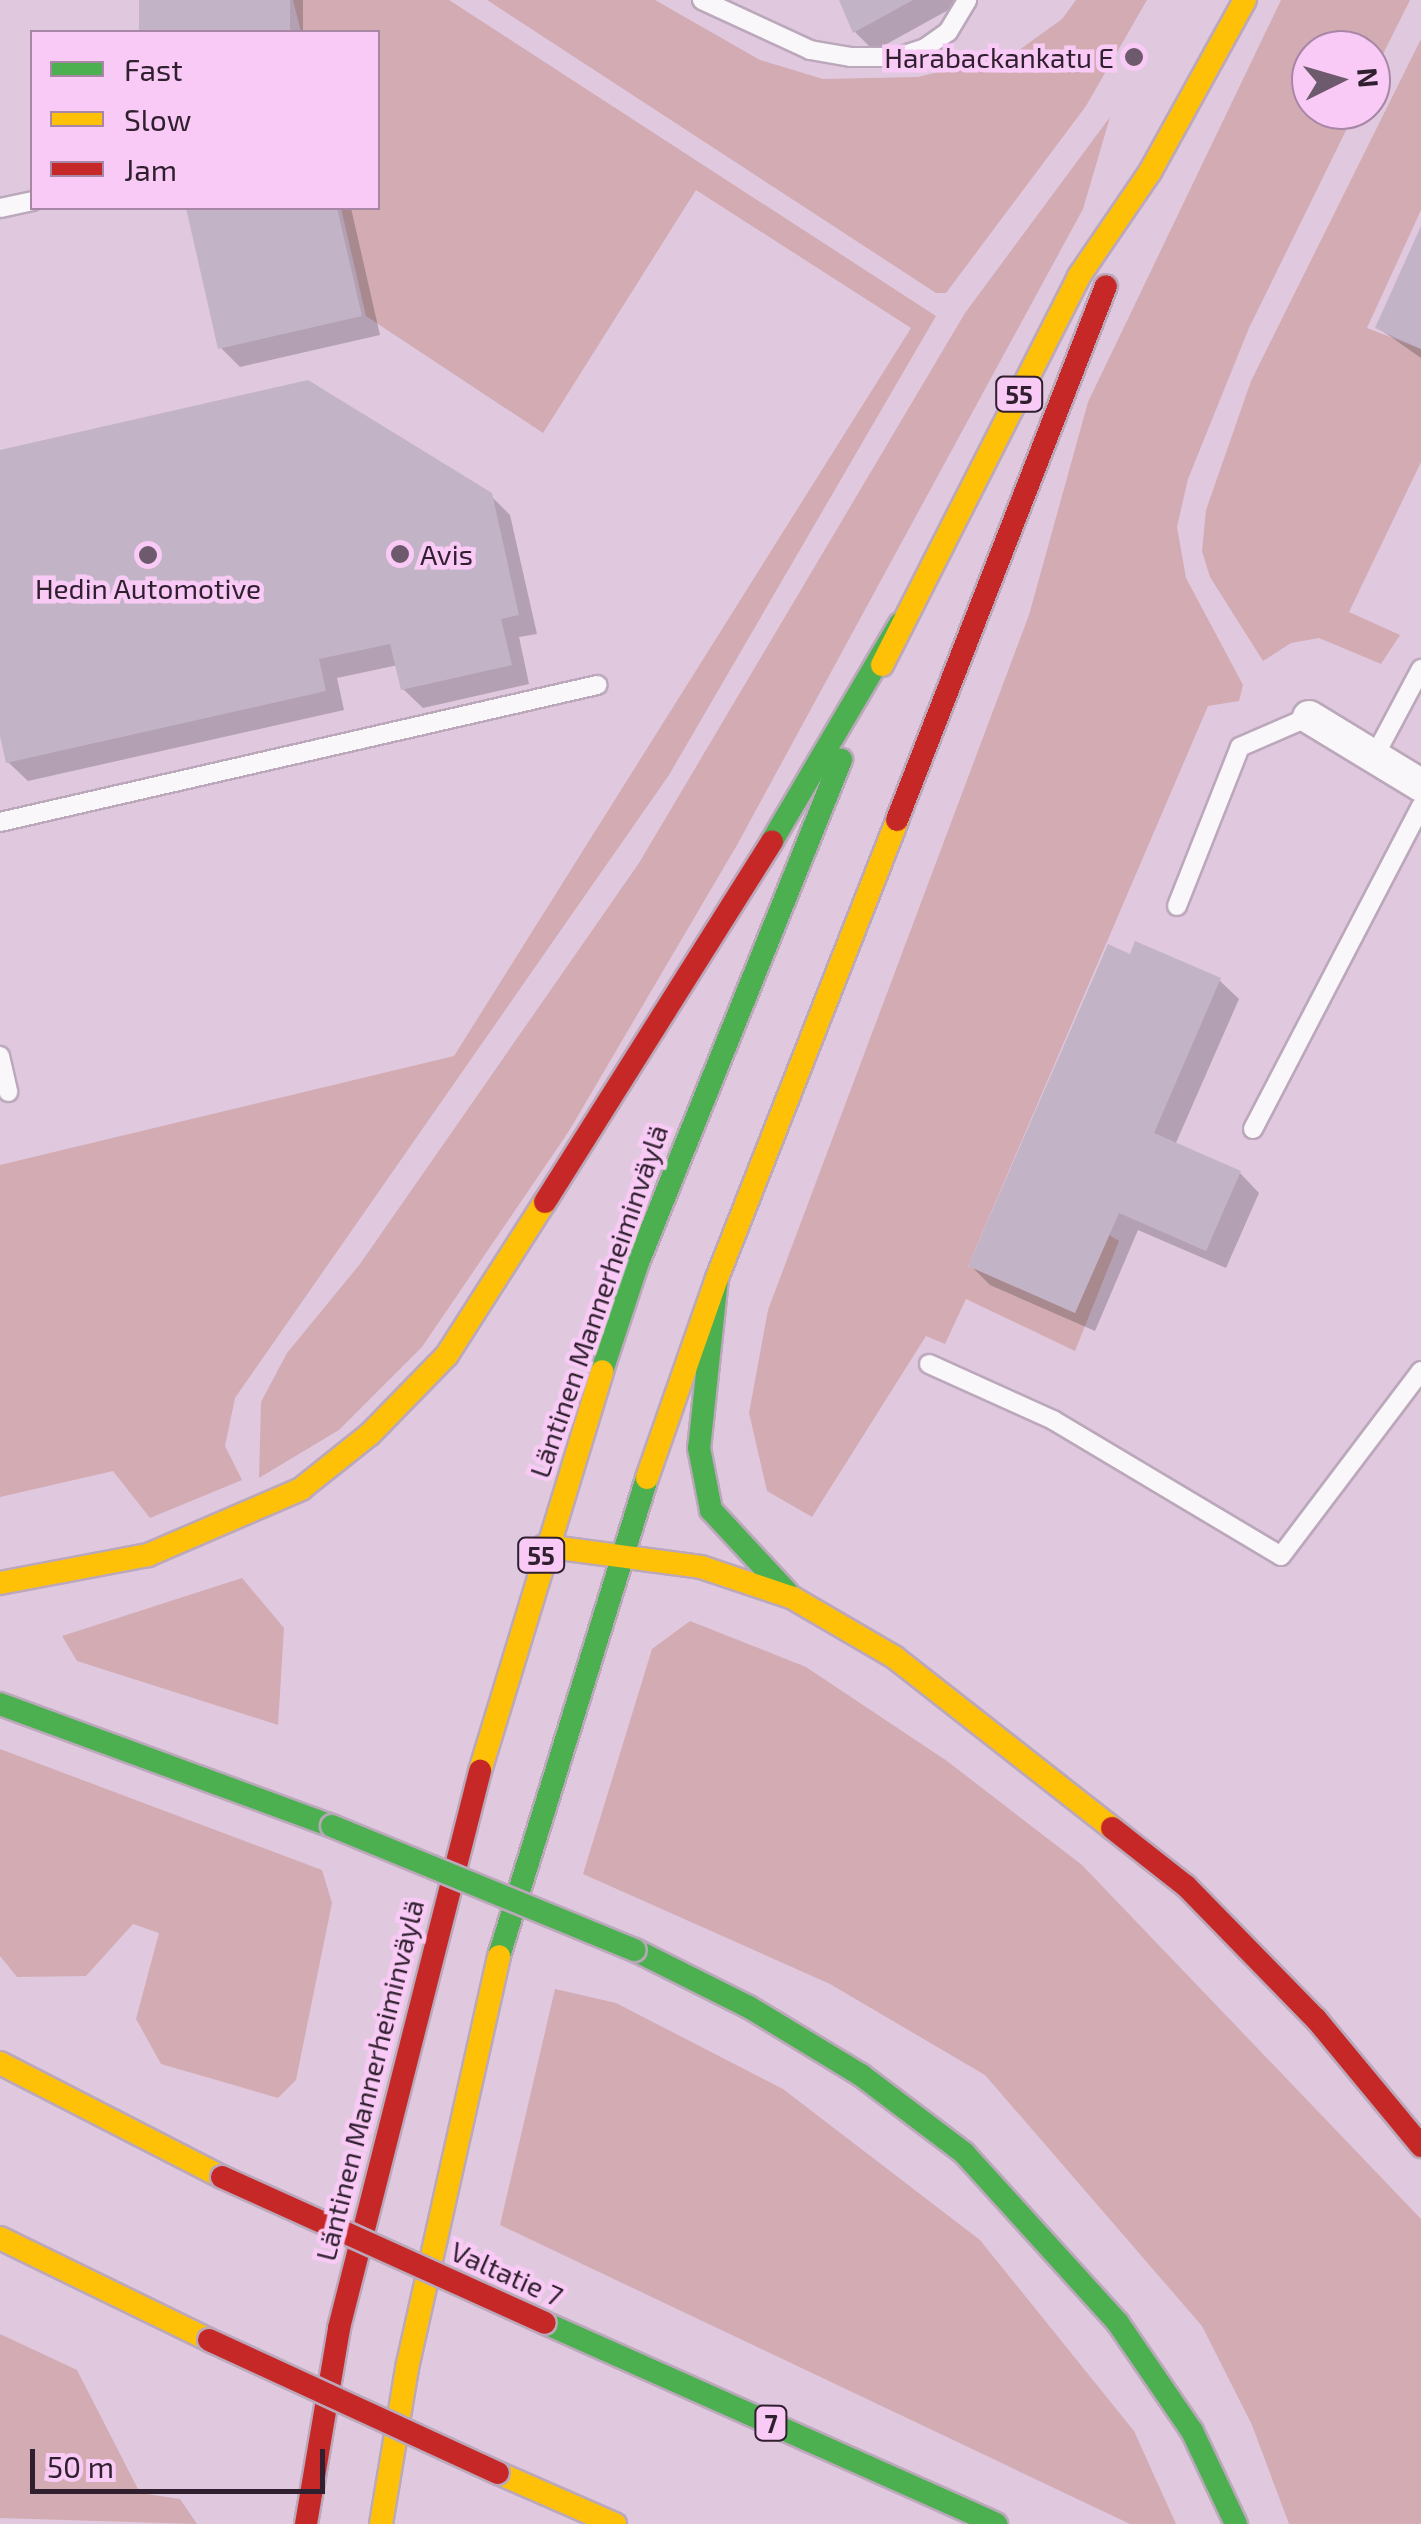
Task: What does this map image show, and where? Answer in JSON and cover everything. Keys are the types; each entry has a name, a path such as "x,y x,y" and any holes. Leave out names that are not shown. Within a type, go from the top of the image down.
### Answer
{"main road":[{"name":"Läntinen Mannerheiminväylä","path":"306,2524 339,2328 434,1934 544,1546 658,1211 770,921 900,624 1079,276 1150,172 1245,0"},
{"name":"Läntinen Mannerheiminväylä","path":"381,2524 407,2368 497,1962 621,1551 717,1278 1150,172"},
{"path":"0,1583 148,1555 302,1489 370,1434 447,1354 718,930 900,624"},
{"path":"717,1278 699,1448 711,1510 793,1598"},
{"path":"544,1546 621,1551 700,1567 793,1598 894,1657 1186,1886 1316,2019 1421,2146"},
{"path":"0,1704 488,1884 749,2007 861,2075 964,2154 1053,2244 1118,2323 1192,2430 1236,2524"},
{"name":"Valtatie 7","path":"0,2063 222,2177 996,2524"},
{"path":"0,2238 209,2340 615,2524"}],"street":[{"path":"1308,717 1421,785"}],"lane":[{"path":"712,2 810,50 898,57 948,32 966,0"},
{"path":"0,208 30,200"},
{"path":"1374,757 1421,669"},
{"path":"0,822 597,685"},
{"path":"1178,906 1240,747 1308,717"},
{"path":"1252,1129 1421,806"},
{"path":"0,1056 8,1092"},
{"path":"929,1364 1054,1420 1281,1556 1421,1371"}],"shaded area":[{"path":"293,0 449,0 936,316 669,775 235,1398 225,1446 242,1480 150,1518 113,1471 0,1497 0,1165 454,1056 911,328 696,190 543,433 366,316 341,210 380,210 380,30 300,30"},
{"path":"487,0 655,0 760,60 823,79 918,77 1015,53 1062,19 1076,0 1147,0 1086,106 946,293 936,293"},
{"path":"1281,0 1410,0 1391,38 1391,30 1291,30 1291,130 1346,130 1249,328 1188,479 1177,527 1186,578 1243,685 1239,701 1208,706 968,1266 1075,1313 1109,1235 1119,1241 1075,1351 966,1299 945,1344 926,1336 812,1517 767,1491 749,1413 768,1310 1029,615 1088,402"},
{"path":"1421,39 1421,210 1367,328 1421,349 1421,462 1349,612 1400,635 1381,664 1319,638 1291,643 1263,661 1210,577 1202,551 1206,510 1251,381 1376,130 1391,130 1391,99"},
{"path":"1110,117 1083,209 737,845 569,1131 422,1347 339,1430 259,1478 261,1402 287,1353 360,1264 639,863 965,313"},
{"path":"242,1578 284,1628 278,1725 77,1661 62,1636"},
{"path":"690,1621 806,1667 947,1761 1082,1865 1421,2219 1421,2524 1289,2524 1252,2425 1202,2326 985,2075 830,1984 583,1874 652,1649"},
{"path":"0,1749 322,1870 332,1903 296,2080 278,2098 161,2064 136,2019 159,1933 133,1924 86,1976 17,1977 0,1956"},
{"path":"555,1989 616,2003 783,2089 980,2240 1134,2431 1176,2524 1130,2524 500,2225"},
{"path":"0,2334 77,2370 140,2493 180,2499 197,2524 0,2518"}],"building":[{"path":"139,0 290,0 290,30 139,30"},
{"path":"839,0 913,0 853,33"},
{"path":"186,210 337,210 362,316 218,349"},
{"path":"1421,226 1421,349 1375,328"},
{"name":"Hedin Automotive","path":"308,380 492,493 519,615 501,619 512,665 401,690 390,644 319,659 326,691 6,763 0,736 0,450"},
{"path":"1135,941 1221,978 1154,1133 1241,1171 1206,1251 1119,1213 1075,1313 968,1266 1108,944 1130,954"}],"traffic: fast":[{"path":"772,841 900,624"},
{"path":"602,1371 637,1265 841,760"},
{"path":"717,1278 699,1448 711,1510 787,1592"},
{"path":"499,1956 647,1478"},
{"path":"0,1704 332,1826"},
{"path":"332,1826 635,1950"},
{"path":"635,1950 749,2007 861,2075 964,2153 1118,2323 1192,2431 1236,2524"},
{"path":"545,2323 996,2524"}],"traffic: slow":[{"path":"882,665 1079,276 1150,172 1245,0"},
{"path":"647,1478 717,1278 897,820"},
{"path":"0,1583 148,1555 301,1489 370,1434 447,1355 545,1202"},
{"path":"480,1771 602,1371"},
{"path":"544,1546 701,1567 793,1598 894,1657 1112,1828"},
{"path":"381,2524 407,2368 499,1956"},
{"path":"0,2063 222,2177"},
{"path":"0,2238 209,2340"},
{"path":"498,2473 615,2524"}],"traffic: jam":[{"path":"897,820 1106,286"},
{"path":"545,1202 772,841"},
{"path":"306,2524 339,2328 480,1771"},
{"path":"1112,1828 1186,1886 1316,2019 1421,2146"},
{"path":"222,2177 545,2323"},
{"path":"209,2340 498,2473"}],"place":[{"name":"Harabackankatu E","path":"1134,57"},
{"name":"Avis","path":"400,554"},
{"name":"Hedin Automotive","path":"148,555"}]}
